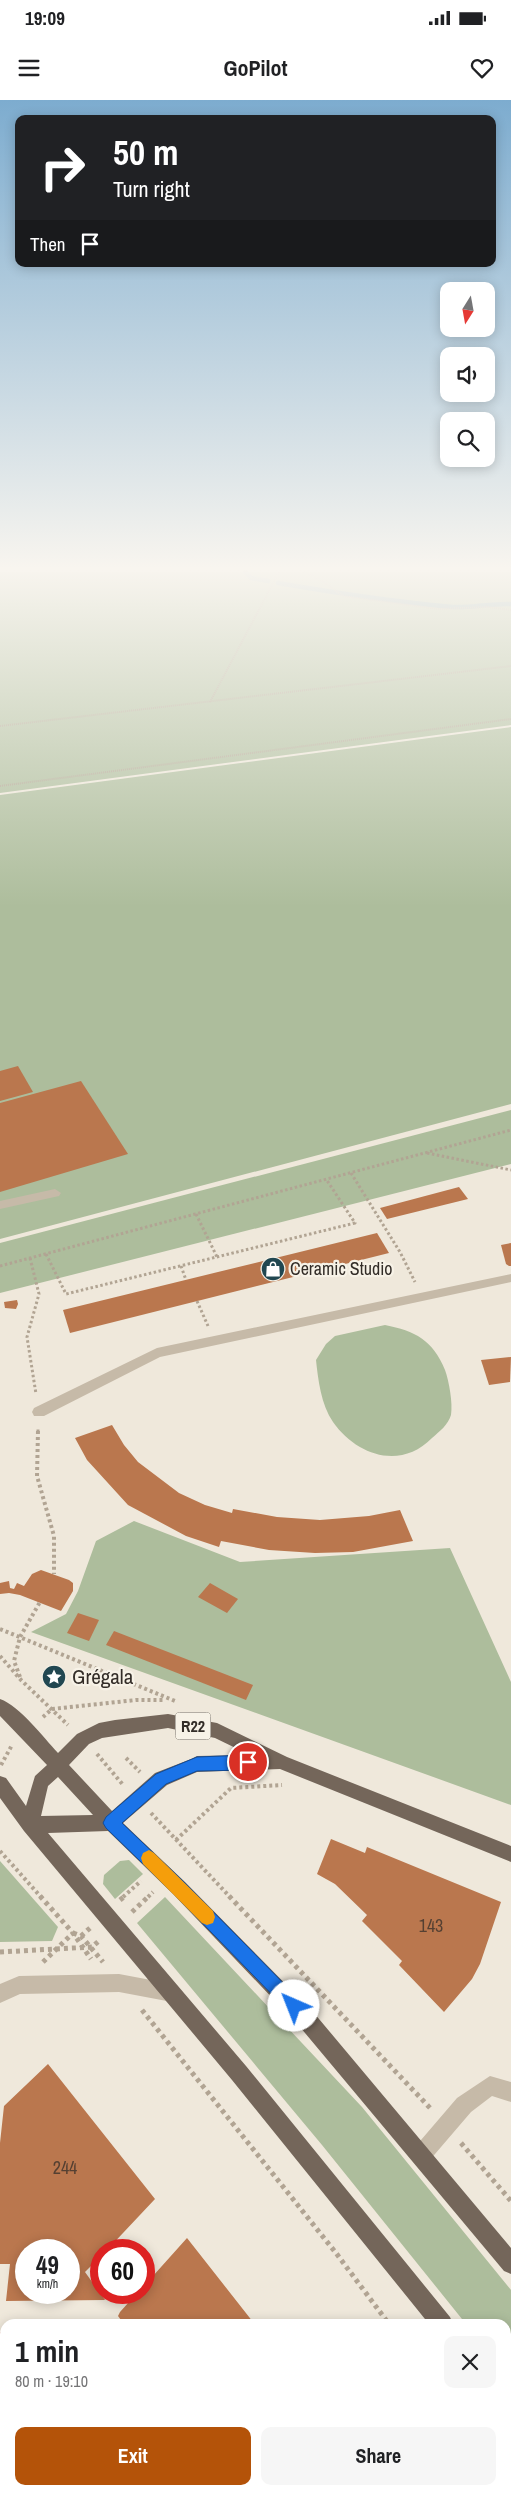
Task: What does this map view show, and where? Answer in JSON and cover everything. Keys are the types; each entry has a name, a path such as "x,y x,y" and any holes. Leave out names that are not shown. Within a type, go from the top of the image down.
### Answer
{"main road":[{"path":"0,1706 23,1727 111,1823 179,1888 307,2020 422,2154 511,2264"},
{"name":"R22","path":"58,1765 83,1739 99,1731 115,1727 168,1721 217,1731 281,1762 511,1854"},
{"name":"R22","path":"111,1823 161,1779 197,1764 281,1762"},
{"path":"30,1825 41,1782 58,1765"},
{"path":"0,1784 30,1825 173,1993 438,2319"},
{"path":"30,1825 111,1823"}],"street":[{"path":"0,1205 55,1193"},
{"path":"39,1412 157,1353 511,1278"},
{"path":"0,1994 19,1985 119,1983 173,1993"},
{"path":"422,2154 464,2105 490,2086 511,2092"}],"path":[{"path":"210,703 220,684"},
{"path":"0,726 367,684"},
{"path":"0,786 511,719"},
{"path":"0,1266 511,1130"},
{"path":"426,1153 478,1165 511,1170"},
{"path":"352,1173 400,1252 422,1297"},
{"path":"46,1254 66,1294 355,1223 326,1179"},
{"path":"196,1214 217,1257"},
{"path":"181,1266 186,1280"},
{"path":"197,1301 214,1341"},
{"path":"21,1680 14,1661 20,1637 40,1602"},
{"path":"0,1629 183,1704"},
{"path":"0,1656 21,1680 83,1739 180,1845 259,1924 446,2125 511,2201"},
{"path":"52,1709 136,1700 174,1700"},
{"path":"126,1758 143,1775"},
{"path":"176,1840 230,1788 290,1784"},
{"path":"0,1851 73,1933 91,1958"},
{"path":"118,1902 146,1877"},
{"path":"129,1914 157,1888"},
{"path":"73,1933 81,1936 92,1947"},
{"path":"57,1950 73,1933"},
{"path":"0,1952 92,1947 102,1938"},
{"path":"146,2015 336,2253 385,2319"}],"green space":[{"path":"0,684 511,684 511,725 0,793"},
{"path":"511,727 511,1104 0,1239 0,795"},
{"path":"511,1110 511,1164 0,1293 0,1243"},
{"path":"385,1325 405,1330 422,1338 435,1351 445,1370 451,1404 450,1419 438,1433 420,1448 407,1454 393,1456 380,1455 354,1443 333,1422 323,1400 316,1360 326,1344 335,1336"},
{"path":"134,1521 240,1562 450,1548 511,1682 511,1805 31,1632 66,1614 78,1591 96,1541"},
{"path":"129,1860 143,1874 115,1899 103,1884 104,1875 120,1861"},
{"path":"0,1861 58,1927 52,1941 0,1942"},
{"path":"165,1897 362,2107 511,2290 511,2319 462,2319 322,2145 137,1923"}],"building":[{"path":"18,1066 33,1092 0,1101 0,1071"},
{"path":"81,1081 128,1154 0,1192 0,1103"},
{"path":"459,1187 468,1199 387,1219 380,1208"},
{"path":"377,1233 389,1253 70,1333 63,1310"},
{"path":"511,1243 511,1266 509,1266 506,1264 501,1245"},
{"path":"17,1300 16,1309 5,1308 4,1302"},
{"path":"511,1357 510,1382 489,1385 481,1360"},
{"path":"112,1425 124,1445 138,1462 179,1493 205,1505 232,1513 233,1509 277,1517 320,1520 369,1516 400,1510 413,1541 353,1552 315,1553 269,1550 221,1541 219,1547 186,1536 128,1505 87,1460 75,1438"},
{"path":"41,1570 73,1583 73,1591 61,1611 20,1595 0,1594 0,1583 9,1581 10,1588 14,1589 17,1583 24,1586 32,1574"},
{"path":"210,1583 238,1599 227,1613 198,1597"},
{"path":"78,1613 99,1620 89,1641 67,1633"},
{"path":"114,1631 253,1685 246,1700 106,1645"},
{"path":"331,1839 365,1853 367,1847 501,1902 480,1964 472,1979 444,2012 399,1965 402,1961 362,1921 367,1915 335,1884 317,1874"},
{"path":"48,2064 155,2199 117,2239 90,2239 90,2267 85,2272 90,2279 90,2300 80,2300 80,2239 15,2239 15,2301 6,2301 10,2264 0,2264 0,2143 4,2106"},
{"path":"187,2238 251,2319 120,2319 118,2316 127,2304 155,2304 155,2274"}],"slow traffic":[{"path":"149,1858 207,1917"}],"place":[{"name":"Ceramic Studio","path":"273,1269"},
{"name":"Grégala","path":"54,1677"}],"route":[{"path":"248,1762 197,1764 161,1779 111,1823 158,1866 294,2006"}]}
